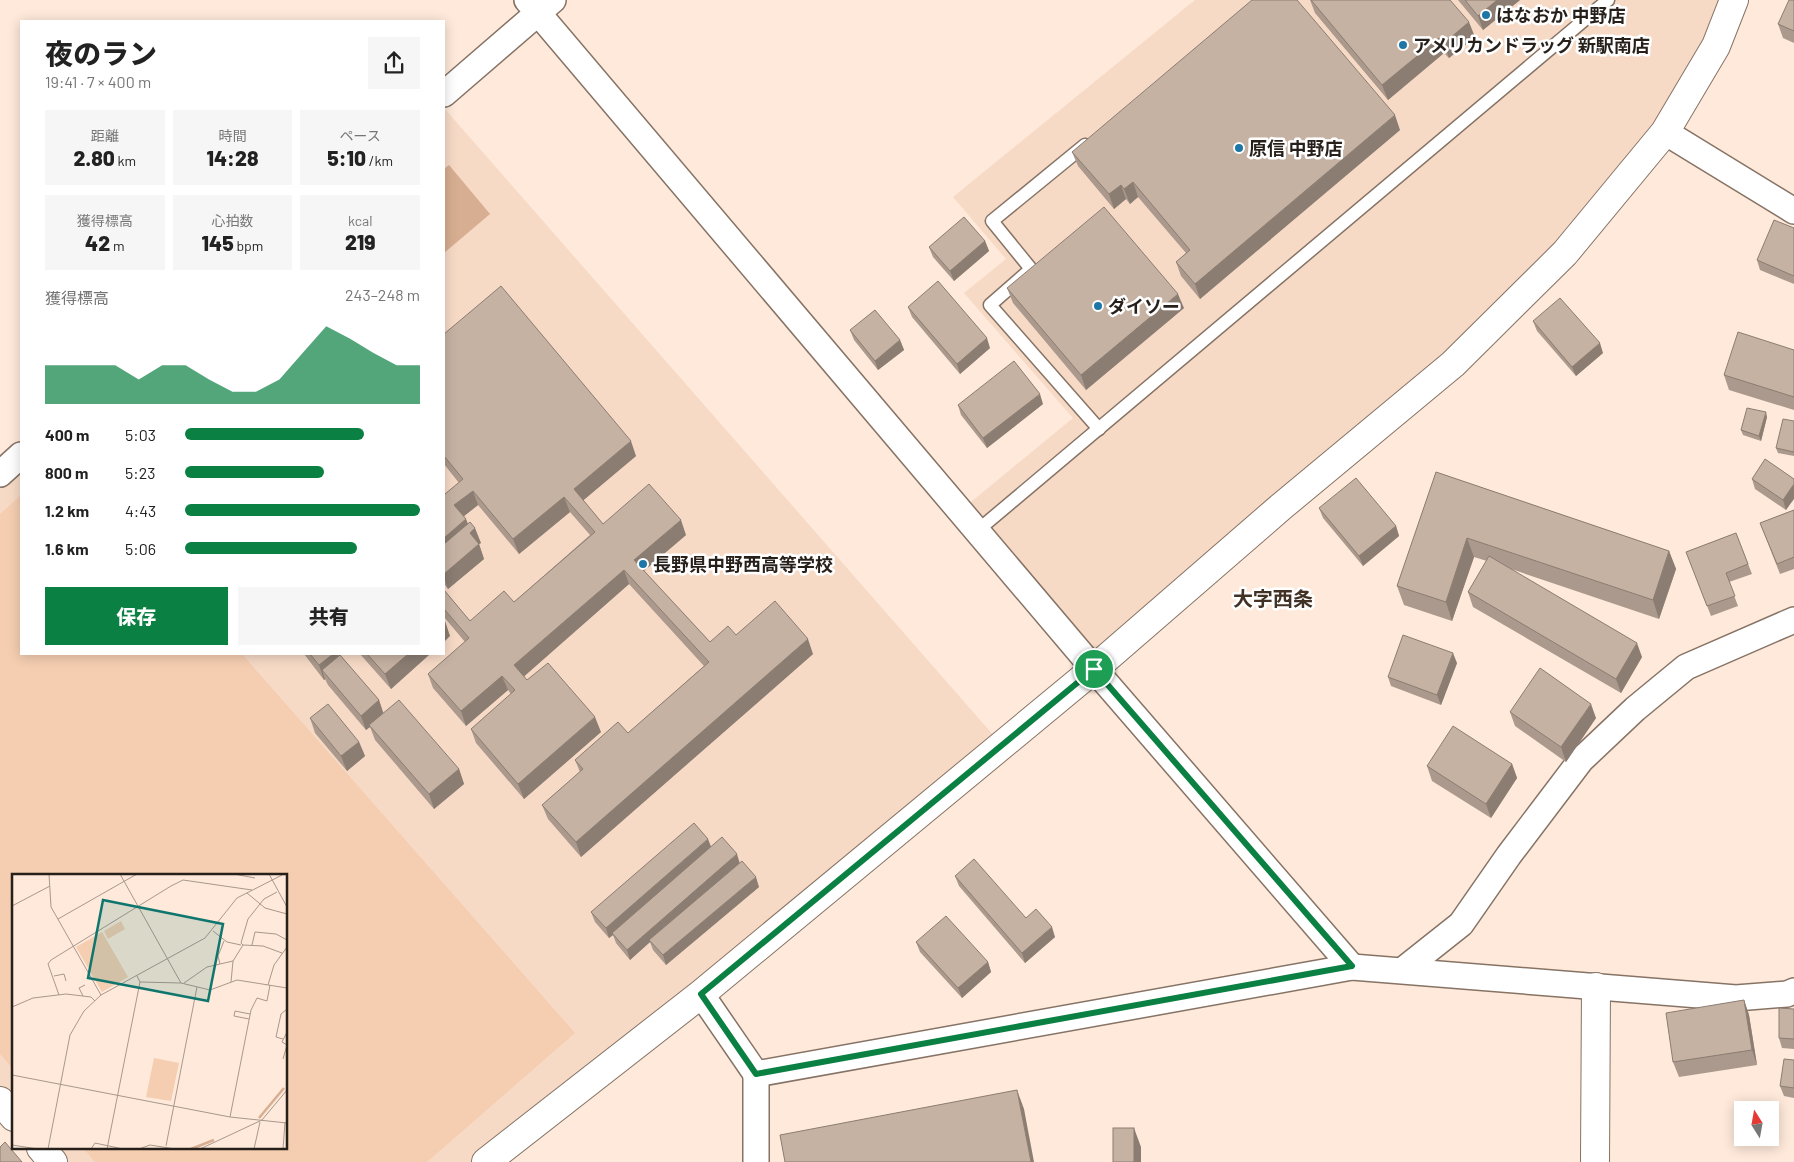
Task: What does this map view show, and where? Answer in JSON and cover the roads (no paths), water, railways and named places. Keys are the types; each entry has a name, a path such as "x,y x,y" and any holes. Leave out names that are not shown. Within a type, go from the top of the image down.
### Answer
{"street":[{"path":"486,1162 701,994 1094,669 1282,506 1453,364 1565,252 1666,132 1716,46 1734,0"},
{"path":"445,93 540,4 977,531 1352,966"},
{"path":"1666,132 1794,211"},
{"path":"0,474 20,457"},
{"path":"1403,970 1461,924 1581,760 1635,709 1686,667 1794,620"},
{"path":"756,1074 1352,966 1736,998 1787,994 1794,991"},
{"path":"1595,1162 1596,987"},
{"path":"701,994 756,1074 756,1162"},
{"path":"0,1101 12,1115"},
{"path":"43,1150 53,1162"}],"lane":[{"path":"977,531 1608,0"},
{"path":"1098,135 992,221 1032,269 990,305 1099,428"}],"place":[{"name":"はなおか 中野店","path":"1486,15"},
{"name":"アメリカンドラッグ 新駅南店","path":"1403,45"},
{"name":"原信 中野店","path":"1239,148"},
{"name":"ダイソー","path":"1098,306"},
{"name":"長野県中野西高等学校","path":"643,564"}],"district":[{"name":"大字西条","path":"1273,598"}]}
